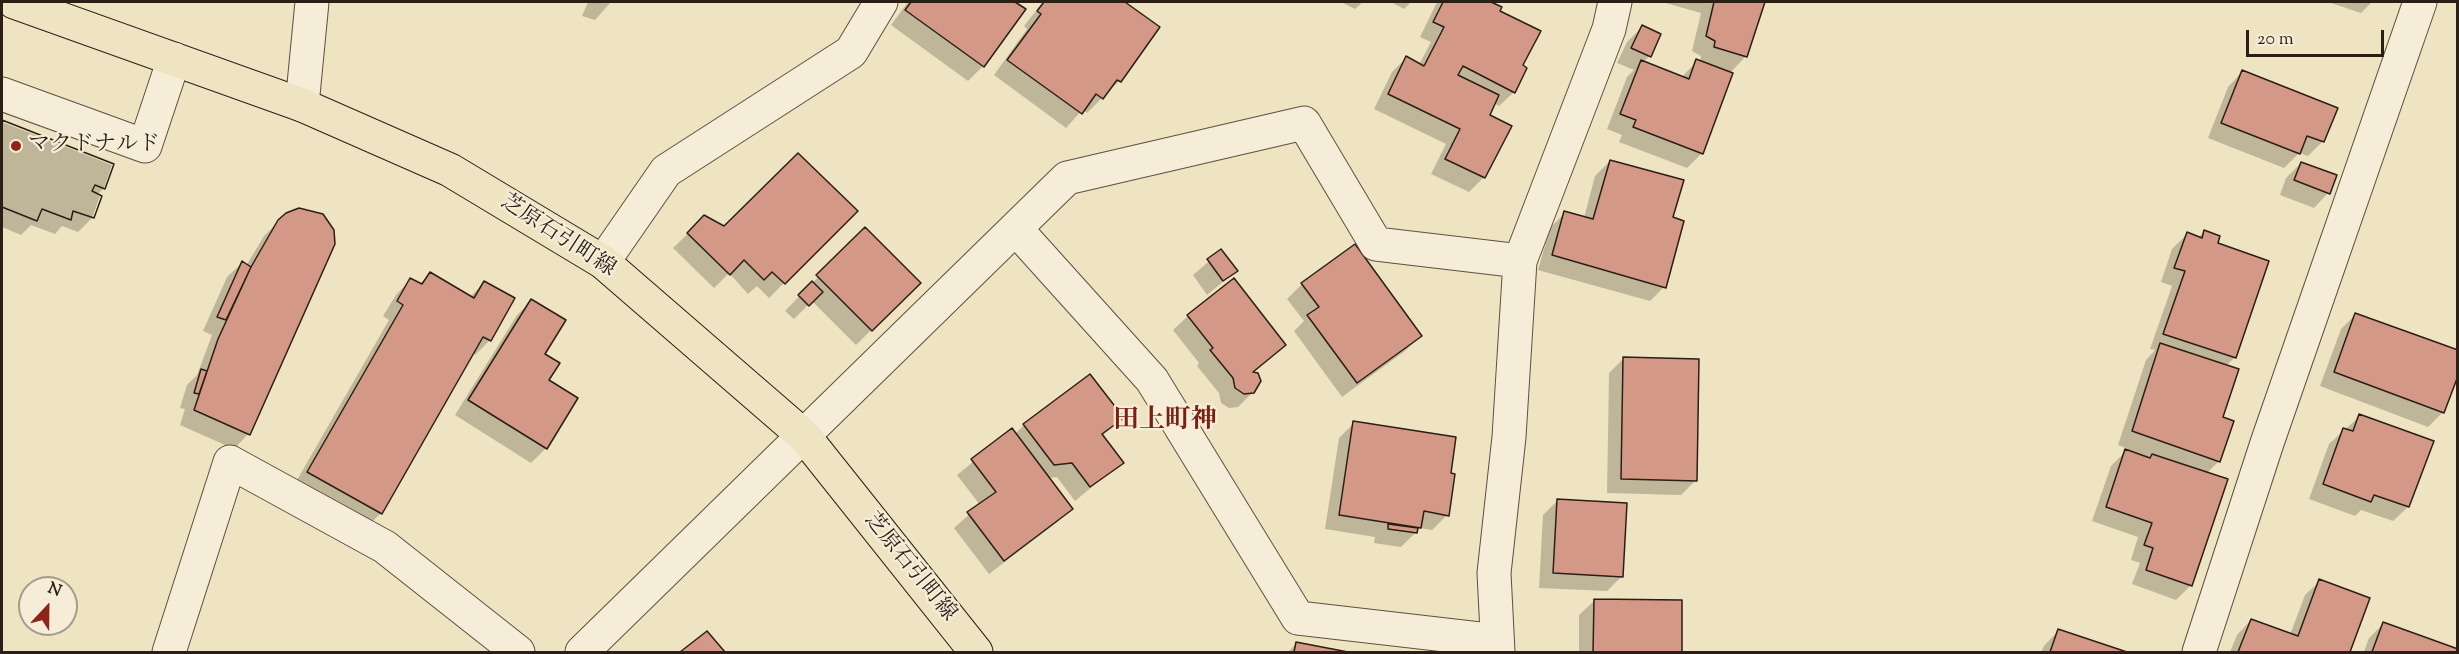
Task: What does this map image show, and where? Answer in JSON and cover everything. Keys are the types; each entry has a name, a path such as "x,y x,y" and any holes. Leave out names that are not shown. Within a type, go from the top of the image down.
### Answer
{"main road":[{"name":"芝原石引町線","path":"14,2 302,105 450,170 603,262 804,436 976,652"}],"street":[{"path":"302,105 312,2"},
{"path":"603,262 666,171 851,52 881,2"},
{"path":"1016,229 1152,380 1298,618 1497,647 1494,573 1509,436 1520,261 1609,29 1615,2"},
{"path":"2199,652 2267,443 2420,2"},
{"path":"2,94 145,146 174,59"},
{"path":"582,652 1067,178 1304,123 1376,244 1520,261"},
{"path":"169,652 230,462 385,547 518,652"}],"building":[{"path":"911,2 1015,2 1026,9 984,67 905,10"},
{"path":"1044,2 1125,2 1160,27 1121,82 1117,80 1103,99 1096,94 1082,114 1007,60 1041,14 1037,11"},
{"path":"1443,2 1491,2 1502,7 1500,11 1541,31 1523,65 1527,68 1515,93 1463,66 1458,75 1499,95 1490,115 1512,126 1485,178 1445,159 1460,129 1388,94 1406,56 1424,66 1444,27 1433,22"},
{"path":"1714,2 1765,2 1747,57 1714,47 1715,41 1706,36"},
{"path":"1642,25 1661,34 1651,57 1631,48"},
{"path":"1696,59 1733,73 1703,154 1633,127 1636,120 1620,114 1641,60 1689,79"},
{"path":"2242,70 2338,108 2324,142 2307,136 2300,154 2221,123"},
{"path":"2,120 114,164 105,189 95,185 92,191 102,196 94,218 73,211 71,220 42,209 37,221 2,207"},
{"path":"2,120 114,164 105,189 95,185 92,191 102,196 94,218 73,211 71,220 42,209 37,221 2,207"},
{"path":"798,153 858,211 785,284 772,272 764,280 744,260 730,275 687,233 704,215 724,226"},
{"path":"1610,160 1684,180 1673,217 1684,221 1666,288 1552,255 1564,211 1593,219"},
{"path":"2301,162 2337,175 2330,194 2294,180"},
{"path":"299,208 323,214 334,230 335,244 250,435 194,410 218,339 251,267 278,220 286,213"},
{"path":"865,227 921,283 872,331 816,275"},
{"path":"2204,230 2220,236 2218,243 2269,261 2236,358 2163,334 2185,271 2174,268 2187,232 2202,238"},
{"path":"1355,244 1422,336 1357,383 1307,315 1319,307 1301,283"},
{"path":"1221,249 1238,271 1223,281 1207,259"},
{"path":"242,261 251,267 226,320 217,317"},
{"path":"430,272 474,298 484,281 515,298 491,341 483,337 382,514 307,472 403,305 397,301 410,278 422,284"},
{"path":"1234,278 1286,345 1253,372 1258,373 1261,381 1254,393 1244,394 1235,388 1233,378 1210,350 1213,348 1187,315"},
{"path":"812,281 823,292 809,306 798,295"},
{"path":"531,299 566,320 545,354 560,363 549,380 578,398 547,449 468,400"},
{"path":"2355,313 2458,350 2458,376 2444,413 2334,372"},
{"path":"2160,343 2239,369 2223,417 2234,421 2220,462 2132,431"},
{"path":"1623,357 1699,359 1697,481 1621,479"},
{"path":"201,369 207,371 199,394 194,393"},
{"path":"1090,374 1124,418 1102,434 1124,463 1090,487 1072,463 1054,465 1023,424"},
{"path":"2359,414 2434,441 2409,507 2374,495 2371,502 2323,484 2343,428 2353,431"},
{"path":"1353,421 1456,437 1451,473 1455,474 1449,516 1424,511 1421,528 1339,515"},
{"path":"1012,428 1073,509 1004,561 967,512 996,492 971,459"},
{"path":"2125,449 2150,458 2152,454 2228,479 2192,586 2146,570 2153,548 2144,545 2152,523 2106,507"},
{"path":"1557,499 1627,503 1623,577 1553,573"},
{"path":"1388,524 1418,528 1417,533 1388,529"},
{"path":"2319,579 2370,598 2350,652 2238,652 2251,619 2298,636"},
{"path":"1594,599 1682,600 1682,652 1593,652"},
{"path":"2383,622 2458,649 2458,652 2372,652"},
{"path":"2058,629 2127,652 2050,652"},
{"path":"707,631 725,652 680,652"},
{"path":"1296,642 1348,652 1294,652"}],"place":[{"name":"マクドナルド","path":"16,146"}],"district":[{"name":"田上町神","path":"1165,423"}]}
